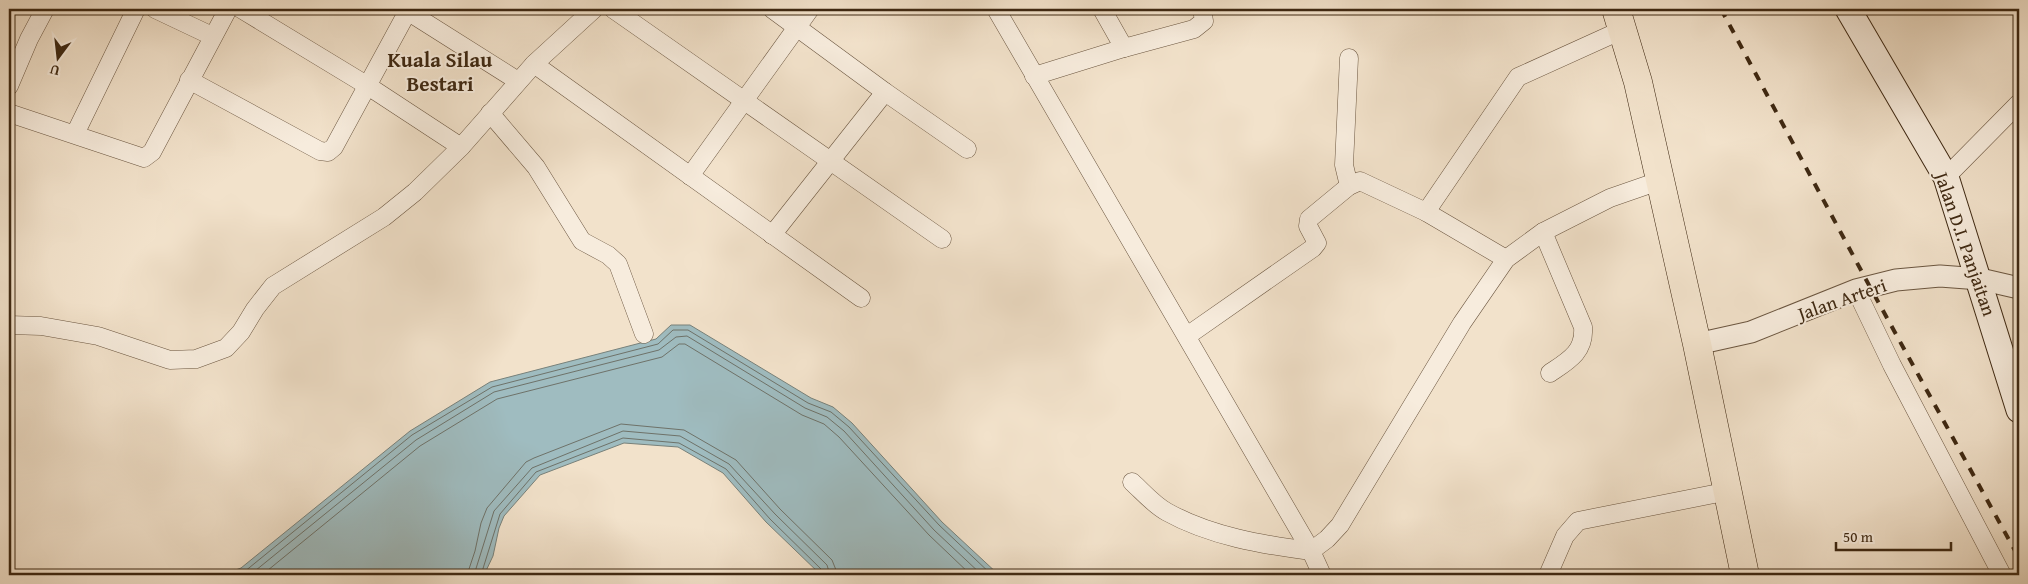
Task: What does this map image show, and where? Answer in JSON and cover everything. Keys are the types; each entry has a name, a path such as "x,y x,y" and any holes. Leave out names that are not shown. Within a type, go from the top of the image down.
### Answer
{"highway":[{"path":"1620,19 1697,344 1745,575"}],"main road":[{"name":"Jalan D.I. Panjaitan","path":"1848,9 1946,177 1980,279 2019,410"}],"street":[{"path":"9,86 29,39 45,9"},
{"path":"75,134 136,9"},
{"path":"155,9 212,36"},
{"path":"9,113 144,158 152,152 228,9"},
{"path":"241,9 368,86 461,148"},
{"path":"9,325 50,327 98,336 170,360 196,359 212,355 226,348 242,332 255,308 273,286 384,217 415,192 461,148 534,64 594,9"},
{"path":"613,9 942,239"},
{"path":"772,9 798,26 885,92 967,149"},
{"path":"690,176 810,9"},
{"path":"996,9 1311,551 1322,575"},
{"path":"1102,9 1124,48"},
{"path":"1034,76 1194,29 1204,21 1202,9"},
{"path":"189,80 324,152 328,152 334,147 407,10 518,81"},
{"path":"1426,212 1518,77 1620,19"},
{"path":"1349,58 1344,166 1350,186"},
{"path":"534,64 861,298"},
{"path":"772,235 885,92"},
{"path":"1946,177 2015,112"},
{"path":"490,113 536,167 582,241 618,264 644,334"},
{"path":"1187,336 1313,248 1317,243 1308,226 1309,219 1350,186 1360,181 1426,212 1506,258"},
{"path":"1132,482 1166,511 1208,529 1265,545 1311,551 1328,539 1340,525 1462,323 1506,258 1543,232 1610,198 1659,181"},
{"path":"1543,232 1583,327 1584,335 1576,355 1550,372"},
{"name":"Jalan Arteri","path":"1697,344 1751,332 1856,290 1896,280 1940,276 1980,279 2019,288"},
{"path":"1856,290 1892,365 2002,575"},
{"path":"1548,575 1565,536 1578,521 1729,491"}],"water":[{"path":"671,325 690,325 811,398 833,407 852,423 942,522 999,575 821,575 766,522 723,473 678,447 624,443 540,475 504,516 499,528 493,556 484,575 222,575 241,568 410,431 490,382 656,339"}],"railway":[{"path":"1721,9 1870,287 2019,558"}],"district":[{"name":"Kuala Silau Bestari","path":"440,71"}]}
